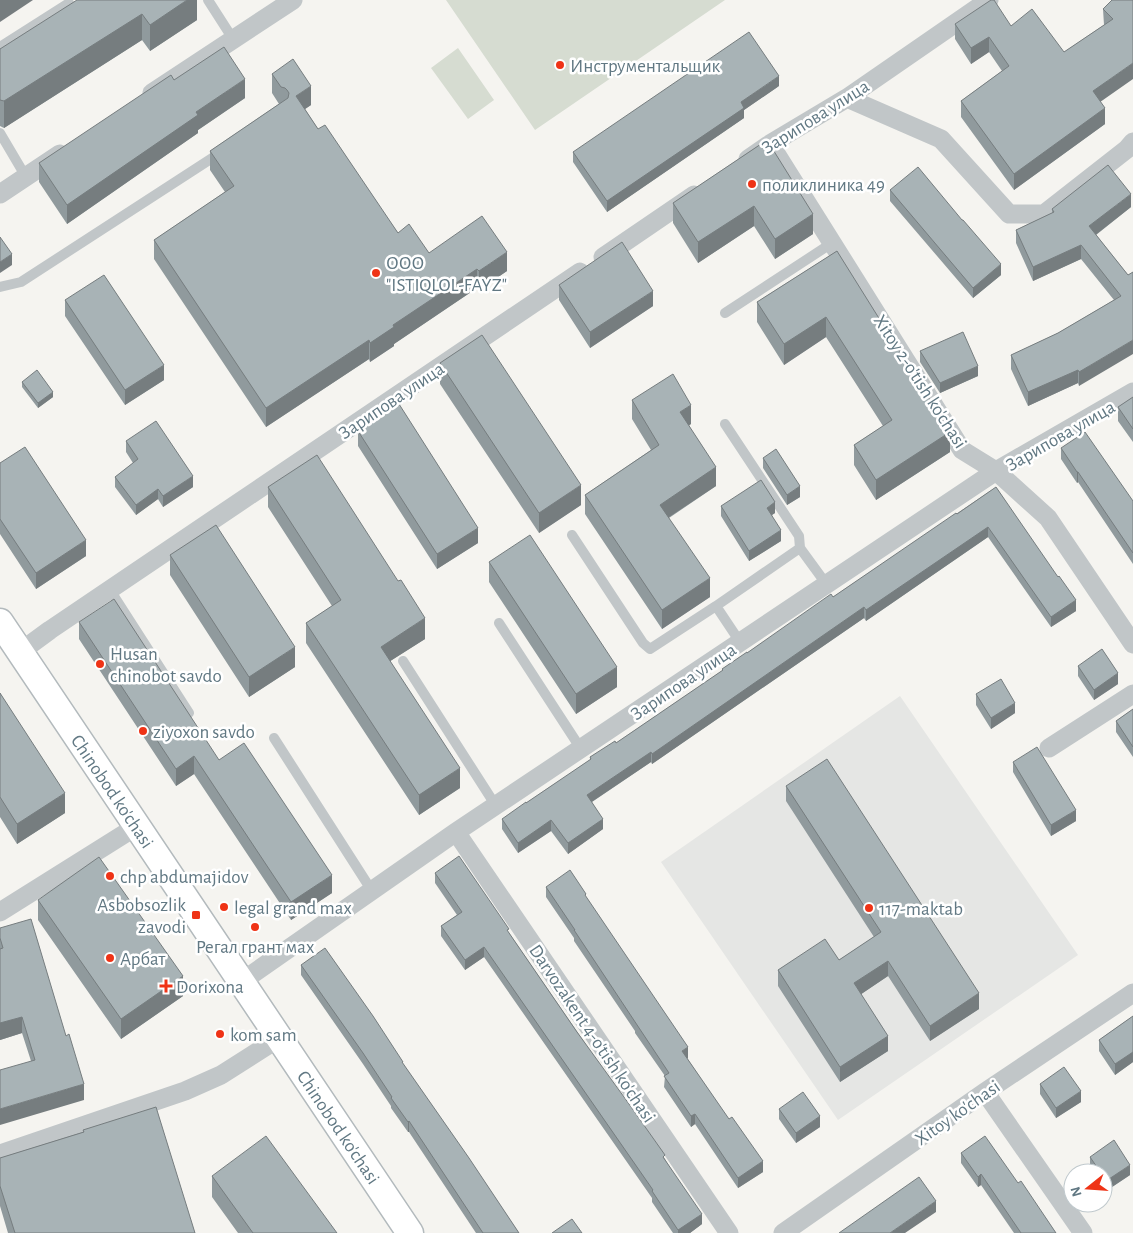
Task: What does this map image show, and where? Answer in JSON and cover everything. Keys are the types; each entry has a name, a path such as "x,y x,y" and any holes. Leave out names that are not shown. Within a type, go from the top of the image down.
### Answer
{"main road":[{"name":"Chinobod ko'chasi","path":"0,622 410,1233"}],"street":[{"path":"134,105 293,0"},
{"name":"Зарипова улица","path":"737,166 847,98 989,0"},
{"path":"847,98 941,139 1008,214 1044,214 1127,149 1133,142"},
{"path":"0,194 76,144"},
{"name":"Xitoy 2-o'tish ko'chasi","path":"770,144 962,450 996,472 1048,518 1133,644"},
{"name":"Зарипова улица","path":"20,652 712,183"},
{"name":"Зарипова улица","path":"241,982 456,832 996,472 1133,392"},
{"path":"1049,748 1133,694"},
{"path":"0,912 137,826"},
{"name":"Darvozakent 4-o'tish ko'chasi","path":"456,832 729,1233"},
{"name":"Xitoy ko'chasi","path":"783,1233 985,1092 1133,993"},
{"path":"0,1154 185,1091 221,1074 279,1038"},
{"path":"985,1092 1083,1233"}],"lane":[{"path":"208,0 233,39"},
{"path":"0,47 69,3"},
{"path":"0,134 26,177"},
{"path":"0,287 21,282 225,150"},
{"path":"725,313 832,243"},
{"path":"725,424 799,536 800,548 827,585"},
{"path":"572,535 643,643 650,649 800,548"},
{"path":"110,590 194,721"},
{"path":"716,606 740,642"},
{"path":"499,623 581,750"},
{"path":"403,661 496,806"},
{"path":"274,738 372,891"}],"shaded area":[{"name":"Инструментальщик","path":"446,0 725,0 535,130"},
{"path":"458,48 494,100 468,119 431,68"},
{"name":"117-maktab","path":"900,696 1078,955 838,1120 661,862"}],"building":[{"path":"77,0 187,0 150,25 142,14 4,101 0,100 0,49"},
{"path":"991,0 994,0 1011,26 1032,9 1064,52 1113,19 1103,9 1112,0 1133,0 1133,63 1093,91 1105,108 1014,174 961,101 1009,66 989,37 971,48 955,24"},
{"path":"749,32 779,76 741,102 744,108 607,201 573,152"},
{"path":"224,47 245,79 196,112 198,115 67,205 39,163 171,75 174,80"},
{"path":"293,59 311,86 296,96 318,129 325,125 398,233 409,224 429,253 482,216 507,252 479,271 477,269 393,325 394,327 370,343 369,340 266,408 154,240 234,186 210,151 288,98 289,93 287,90 281,87 272,74"},
{"name":"поликлиника 49","path":"767,140 813,214 775,239 754,206 698,242 673,203"},
{"path":"1108,165 1131,194 1089,226 1128,275 1133,272 1133,340 1079,372 1078,370 1028,392 1011,355 1058,333 1121,296 1081,245 1033,267 1016,230 1054,212 1052,209"},
{"path":"918,167 1001,264 973,288 890,190"},
{"path":"0,237 12,254 0,262"},
{"path":"622,242 653,291 590,332 559,285"},
{"path":"837,251 950,432 876,480 854,445 892,420 826,317 784,344 757,302"},
{"path":"104,275 164,365 125,390 65,300"},
{"path":"963,332 978,366 940,383 920,351"},
{"path":"482,335 581,485 539,513 440,363"},
{"path":"37,370 53,392 38,403 22,382"},
{"path":"673,374 691,405 680,412 716,467 660,505 710,578 662,610 585,495 659,445 632,400"},
{"path":"1133,397 1133,429 1118,407"},
{"path":"399,404 478,528 437,554 358,431"},
{"path":"156,421 193,476 163,496 158,489 136,505 115,477 138,459 126,441"},
{"path":"1085,432 1133,501 1133,553 1061,448"},
{"path":"25,447 86,540 36,573 0,519 0,463"},
{"path":"776,449 800,486 787,495 763,458"},
{"path":"317,455 398,581 401,580 425,618 381,647 460,768 419,795 306,623 341,600 268,487"},
{"path":"761,480 775,502 767,508 781,530 749,551 721,506"},
{"path":"996,487 1076,600 1051,617 988,527 866,610 864,607 652,754 651,752 587,795 603,819 568,843 551,820 518,843 502,819 591,759 590,757 615,741 616,743 723,670 831,594 833,597"},
{"path":"216,525 295,647 249,677 170,555"},
{"path":"530,535 617,667 576,694 489,562"},
{"path":"114,599 219,760 244,743 332,875 291,902 194,756 176,769 79,622"},
{"path":"1102,649 1118,673 1094,690 1078,666"},
{"path":"1001,679 1015,703 991,718 976,694"},
{"path":"0,693 65,793 17,824 0,797"},
{"path":"1133,709 1133,747 1116,721"},
{"path":"1037,747 1076,810 1051,825 1013,762"},
{"path":"827,759 979,993 930,1026 888,961 854,983 888,1036 840,1067 778,970 825,939 839,960 881,932 786,786"},
{"path":"459,856 577,1032 665,1155 663,1157 702,1214 678,1230 653,1190 484,947 465,960 441,926 462,912 435,873"},
{"name":"Арбат","path":"99,857 183,976 121,1019 38,900"},
{"path":"570,870 688,1047 682,1051 729,1119 732,1117 763,1161 738,1178 695,1114 691,1116 664,1076 669,1073 546,887"},
{"path":"31,919 66,1036 69,1034 84,1084 0,1109 0,1070 35,1060 22,1017 0,1023 0,949 3,948 0,928"},
{"path":"325,948 519,1233 483,1233 409,1121 391,1098 363,1053 301,965"},
{"path":"1133,1016 1133,1052 1115,1064 1099,1040"},
{"path":"1064,1067 1081,1091 1056,1108 1040,1084"},
{"path":"803,1092 820,1116 796,1133 779,1109"},
{"path":"156,1107 195,1233 15,1233 0,1186 0,1158"},
{"path":"266,1136 337,1233 253,1233 212,1176"},
{"path":"985,1136 1018,1183 1021,1181 1056,1233 1021,1233 981,1174 978,1177 961,1153"},
{"path":"1114,1140 1130,1165 1113,1176 1113,1163 1094,1163 1090,1157"},
{"path":"919,1177 936,1201 890,1233 839,1233"},
{"path":"572,1219 582,1233 552,1233"}],"place":[{"name":"Инструментальщик","path":"560,65"},
{"name":"поликлиника 49","path":"752,184"},
{"name":"ООО \"ISTIQLOL-FAYZ\"","path":"376,273"},
{"name":"Husan chinobot savdo","path":"100,664"},
{"name":"ziyoxon savdo","path":"143,731"},
{"name":"chp abdumajidov","path":"110,876"},
{"name":"legal grand max","path":"224,907"},
{"name":"117-maktab","path":"869,908"},
{"name":"Asbobsozlik zavodi","path":"196,915"},
{"name":"Регал грант мах","path":"255,927"},
{"name":"Арбат","path":"110,958"},
{"name":"Dorixona","path":"166,986"},
{"name":"kom sam","path":"220,1034"}]}
